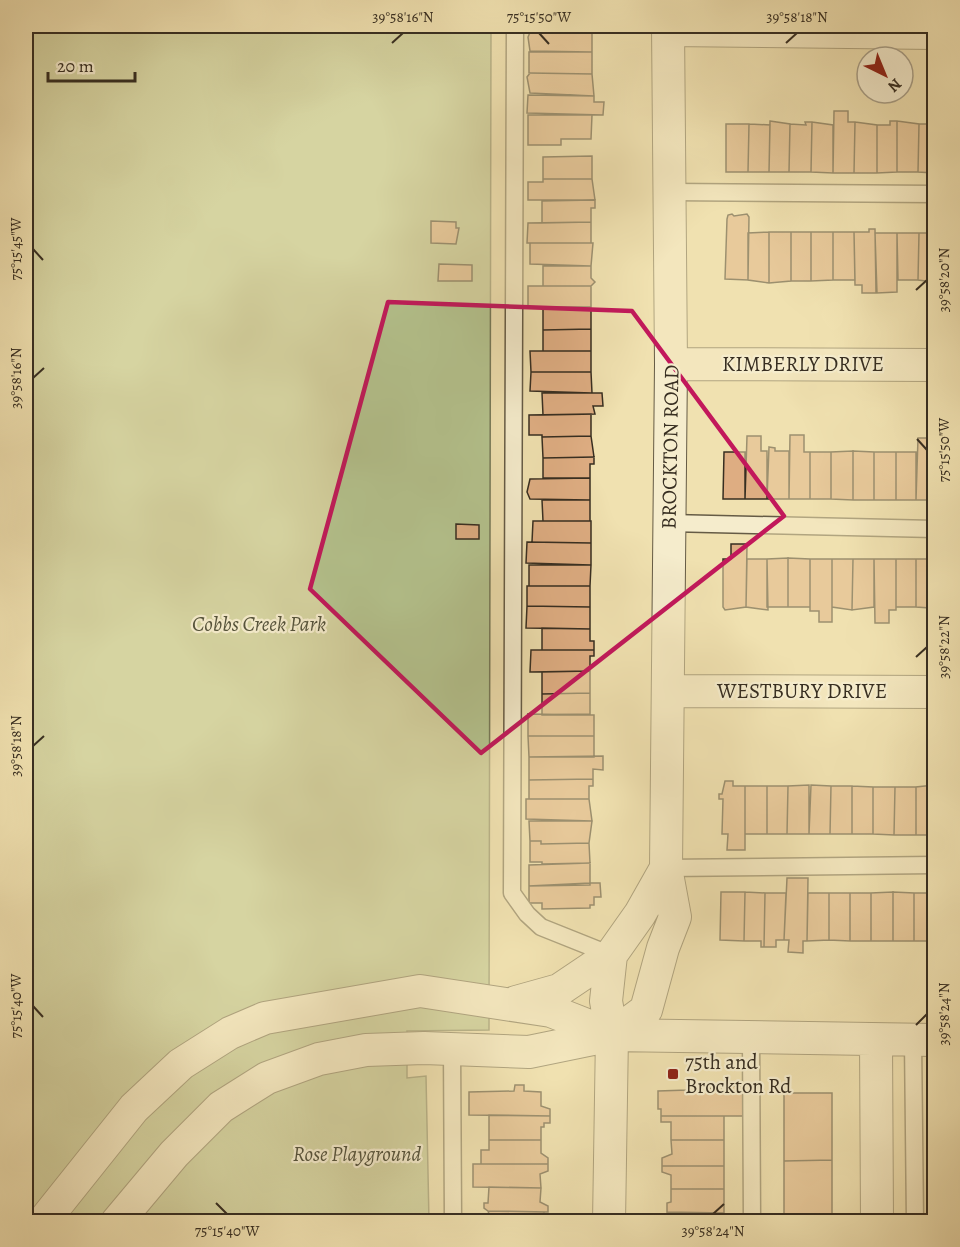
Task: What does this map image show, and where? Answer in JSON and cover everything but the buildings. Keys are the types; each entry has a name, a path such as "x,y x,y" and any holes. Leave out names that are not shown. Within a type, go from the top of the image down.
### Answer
{"street":[{"name":"BROCKTON ROAD","path":"612,1035 646,1011 656,969 675,917 666,868 671,364 668,28"},
{"path":"668,28 934,33"},
{"name":"KIMBERLY DRIVE","path":"671,364 934,365"},
{"name":"WESTBURY DRIVE","path":"669,691 934,692"},
{"name":"BROCKTON ROAD","path":"507,1004 559,990 610,955 640,914 666,868"},
{"path":"609,1221 612,1035 606,1001 610,955"},
{"path":"43,1221 134,1108 181,1064 230,1033 265,1018 420,991 551,1011 612,1035"},
{"path":"117,1221 174,1154 221,1107 267,1078 320,1059 366,1050 452,1048 530,1052 612,1035 924,1040"},
{"path":"876,1040 877,1221"}],"lane":[{"path":"515,26 512,893 527,914 541,927 610,955"},
{"path":"670,192 934,194"},
{"path":"669,523 934,529"},
{"path":"666,868 934,865"},
{"path":"751,1037 752,1221"},
{"path":"915,1221 924,1040"},
{"path":"452,1048 453,1221"}],"highlighted area":[{"path":"388,302 632,311 784,516 481,753 310,589"}],"green space":[{"name":"Cobbs Creek Park","path":"26,26 491,26 489,1030 407,1031 407,1078 426,1076 429,1221 26,1221"}],"place":[{"name":"75th and Brockton Rd","path":"673,1074"}],"park label":[{"name":"Rose Playground","path":"357,1154"}]}
